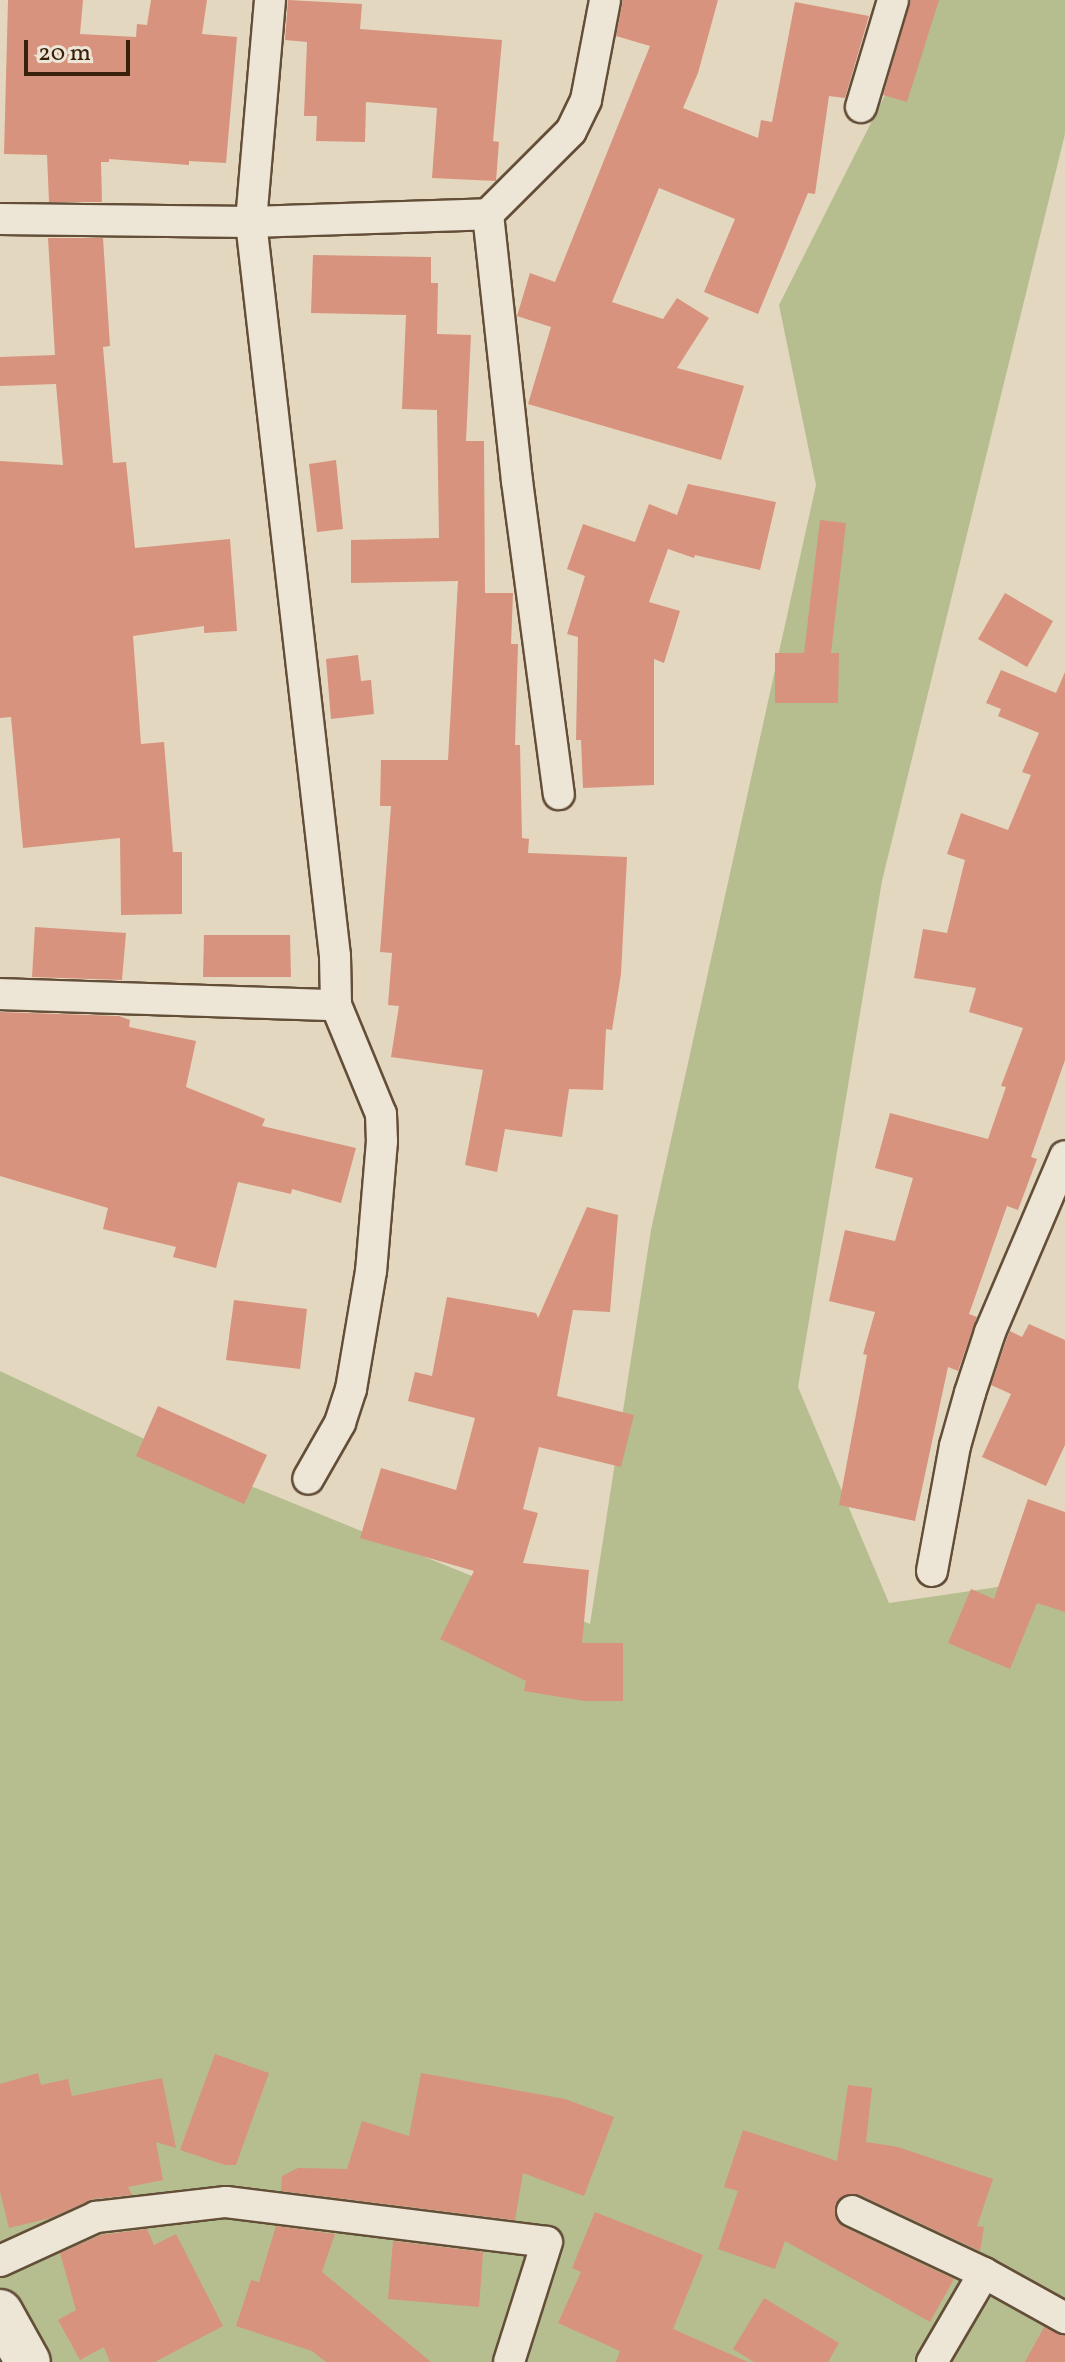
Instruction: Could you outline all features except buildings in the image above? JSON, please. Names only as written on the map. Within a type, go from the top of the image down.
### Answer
[{"type":"main road","points":[[0,2312],[28,2362]]},
{"type":"street","points":[[270,0],[251,222],[335,956],[336,1005],[381,1114],[382,1141],[371,1271],[351,1389],[340,1423],[308,1479]]},
{"type":"street","points":[[0,219],[251,222],[488,214],[571,131],[586,100],[605,0]]},
{"type":"street","points":[[861,107],[893,0]]},
{"type":"street","points":[[488,214],[517,481],[559,794]]},
{"type":"street","points":[[0,994],[336,1005]]},
{"type":"street","points":[[932,1571],[955,1446],[970,1393],[990,1332],[1057,1188],[1065,1156]]},
{"type":"street","points":[[0,2261],[96,2217],[226,2202],[547,2242],[509,2362]]},
{"type":"street","points":[[852,2211],[984,2273],[1065,2318]]},
{"type":"street","points":[[932,2362],[984,2273]]},
{"type":"green space","points":[[933,0],[1065,0],[1065,134],[882,881],[798,1387],[889,1603],[1065,1577],[1065,2362],[0,2362],[0,1371],[204,1467],[590,1624],[651,1230],[816,485],[779,305]]}]
